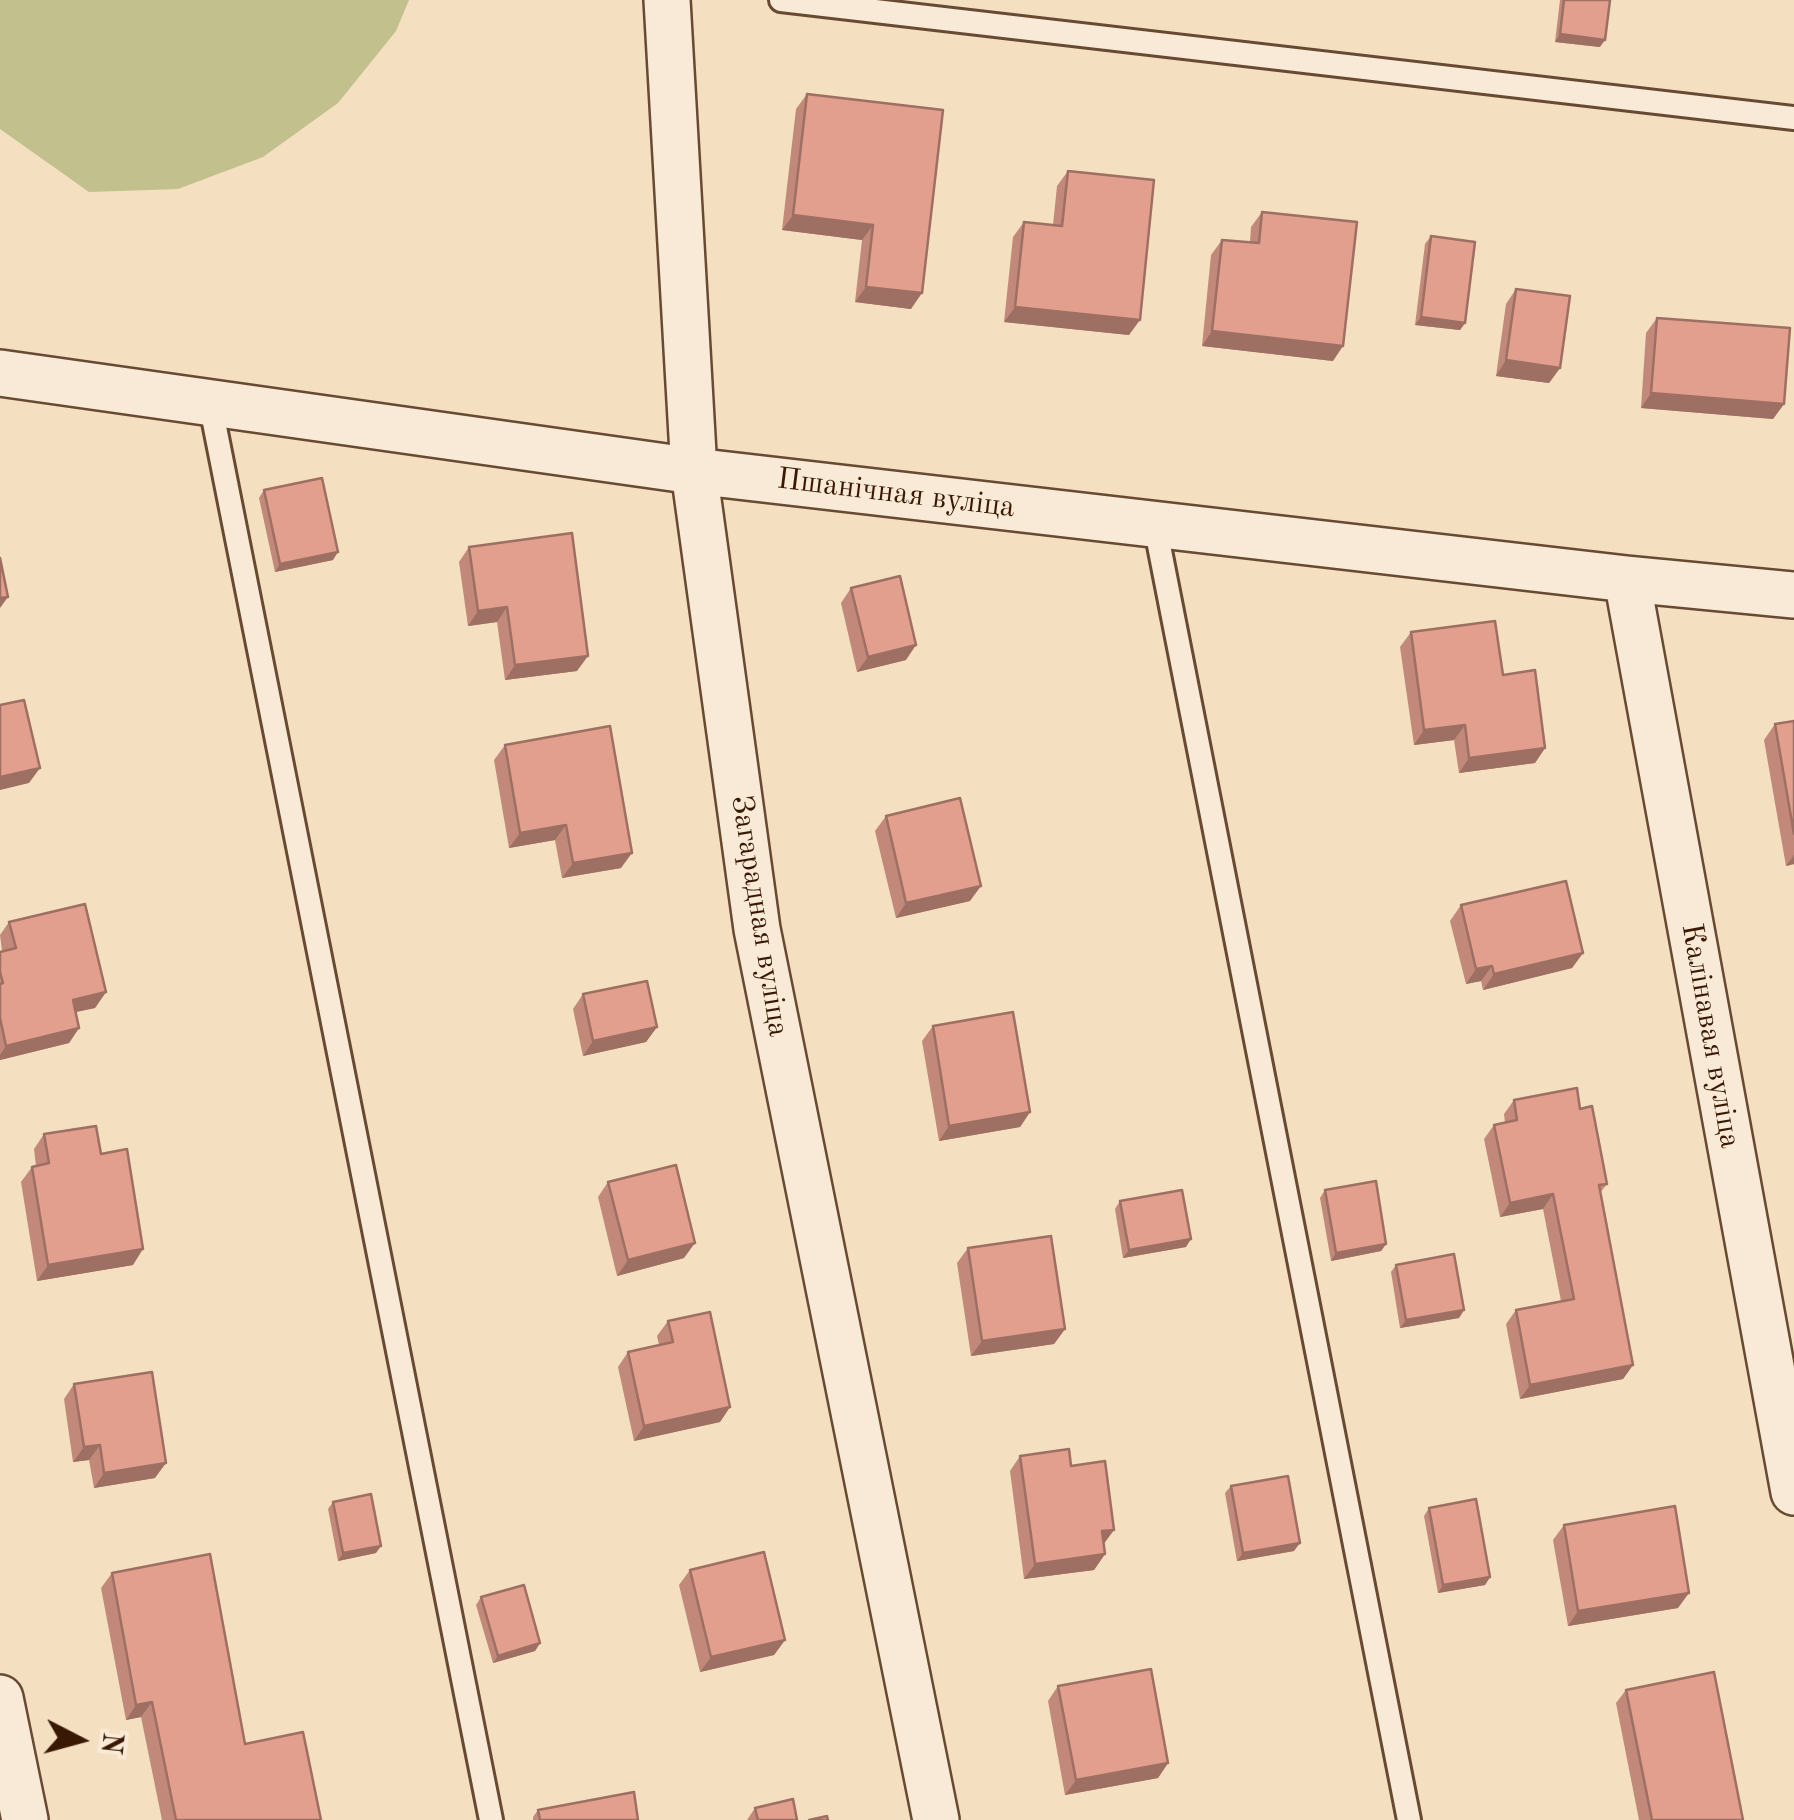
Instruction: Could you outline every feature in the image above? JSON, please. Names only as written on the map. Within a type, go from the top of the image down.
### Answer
[{"type":"street","name":"Загарадная вуліца","points":[[667,0],[694,471],[757,930],[936,1820]]},
{"type":"street","name":"Пшанічная вуліца","points":[[0,373],[694,471],[1794,595]]},
{"type":"street","name":"Калінавая вуліца","points":[[1627,579],[1794,1492]]},
{"type":"street","points":[[0,1698],[25,1820]]},
{"type":"lane","points":[[782,0],[1794,118]]},
{"type":"lane","points":[[210,402],[491,1820]]},
{"type":"lane","points":[[1155,524],[1410,1820]]},
{"type":"shaded area","points":[[0,0],[409,0],[396,31],[338,103],[263,157],[178,189],[89,192],[0,129]]},
{"type":"building","points":[[1564,0],[1610,0],[1605,40],[1560,34]]},
{"type":"building","points":[[807,94],[943,110],[922,293],[866,287],[873,225],[793,215]]},
{"type":"building","points":[[1068,171],[1154,180],[1140,320],[1015,307],[1024,222],[1062,226]]},
{"type":"building","points":[[1262,212],[1357,222],[1343,346],[1212,331],[1222,240],[1259,243]]},
{"type":"building","points":[[1431,236],[1475,242],[1465,323],[1421,317]]},
{"type":"building","points":[[1516,289],[1570,296],[1560,368],[1506,360]]},
{"type":"building","points":[[1657,318],[1790,328],[1784,404],[1651,393]]},
{"type":"building","points":[[322,478],[338,552],[280,564],[264,490]]},
{"type":"building","points":[[572,533],[588,656],[515,665],[507,607],[478,611],[469,547]]},
{"type":"building","points":[[0,558],[8,597],[0,598]]},
{"type":"building","points":[[900,576],[916,645],[868,657],[851,588]]},
{"type":"building","points":[[1495,621],[1503,675],[1535,670],[1545,748],[1469,758],[1465,725],[1424,730],[1411,632]]},
{"type":"building","points":[[24,700],[40,768],[0,777],[0,705]]},
{"type":"building","points":[[1794,721],[1794,834],[1775,724]]},
{"type":"building","points":[[610,726],[632,853],[573,863],[566,825],[520,833],[505,745]]},
{"type":"building","points":[[960,798],[981,886],[906,903],[886,816]]},
{"type":"building","points":[[1566,881],[1583,953],[1494,974],[1492,966],[1476,969],[1461,905]]},
{"type":"building","points":[[85,904],[106,992],[73,1000],[79,1028],[6,1046],[0,1018],[0,952],[16,948],[9,922]]},
{"type":"building","points":[[647,981],[657,1027],[593,1041],[583,994]]},
{"type":"building","points":[[1013,1012],[1030,1112],[949,1126],[933,1026]]},
{"type":"building","points":[[1577,1088],[1580,1109],[1592,1106],[1607,1184],[1599,1185],[1633,1365],[1530,1385],[1516,1310],[1574,1299],[1553,1194],[1510,1203],[1494,1125],[1517,1120],[1514,1100]]},
{"type":"building","points":[[96,1126],[101,1154],[127,1149],[143,1249],[48,1265],[32,1167],[49,1163],[44,1134]]},
{"type":"building","points":[[676,1165],[695,1243],[628,1260],[608,1182]]},
{"type":"building","points":[[1376,1181],[1386,1244],[1336,1253],[1325,1190]]},
{"type":"building","points":[[1182,1190],[1191,1239],[1129,1250],[1120,1201]]},
{"type":"building","points":[[1051,1236],[1065,1329],[982,1341],[968,1248]]},
{"type":"building","points":[[1454,1254],[1464,1310],[1406,1320],[1396,1265]]},
{"type":"building","points":[[710,1312],[730,1407],[644,1426],[628,1352],[673,1342],[668,1321]]},
{"type":"building","points":[[152,1372],[166,1463],[104,1473],[100,1445],[84,1447],[74,1384]]},
{"type":"building","points":[[1069,1449],[1071,1466],[1105,1461],[1114,1530],[1102,1531],[1105,1554],[1035,1564],[1020,1456]]},
{"type":"building","points":[[1288,1476],[1300,1543],[1243,1553],[1231,1486]]},
{"type":"building","points":[[371,1494],[381,1546],[343,1553],[333,1502]]},
{"type":"building","points":[[1476,1499],[1490,1577],[1443,1585],[1429,1508]]},
{"type":"building","points":[[1675,1506],[1689,1593],[1578,1611],[1564,1525]]},
{"type":"building","points":[[764,1552],[785,1640],[711,1657],[690,1570]]},
{"type":"building","points":[[210,1554],[245,1744],[303,1732],[321,1820],[176,1820],[152,1702],[136,1705],[112,1573]]},
{"type":"building","points":[[524,1585],[540,1643],[498,1656],[481,1597]]},
{"type":"building","points":[[1151,1669],[1168,1763],[1076,1780],[1058,1686]]},
{"type":"building","points":[[1714,1672],[1743,1820],[1652,1820],[1626,1690]]},
{"type":"building","points":[[634,1792],[638,1820],[540,1820],[538,1810]]},
{"type":"building","points":[[793,1799],[797,1820],[758,1820],[755,1808]]}]
